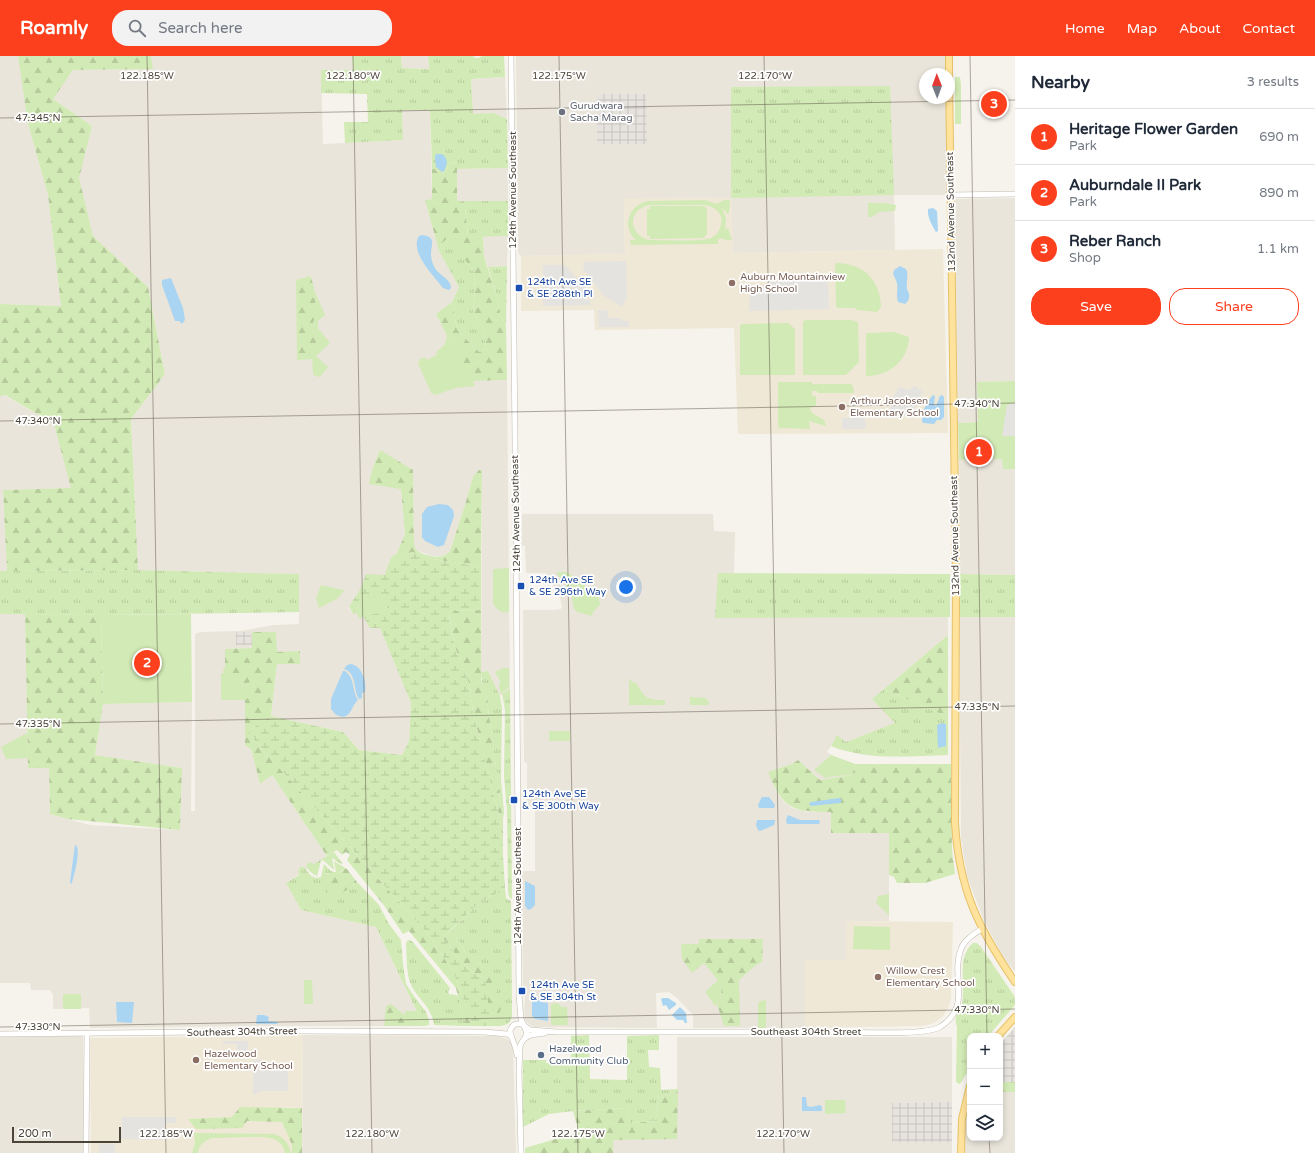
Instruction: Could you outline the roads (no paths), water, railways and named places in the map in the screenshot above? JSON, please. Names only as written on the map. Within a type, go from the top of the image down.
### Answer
[{"type":"main road","name":"132nd Avenue Southeast","points":[[949,56],[949,68]]},
{"type":"main road","name":"132nd Avenue Southeast","points":[[949,104],[956,575],[956,823],[958,852],[964,884],[972,907],[995,953],[1015,982]]},
{"type":"main road","points":[[1001,1033],[1015,1017]]},
{"type":"main road","points":[[961,1153],[962,1119],[967,1098]]},
{"type":"street","name":"124th Avenue Southeast","points":[[512,56],[518,995],[517,1018],[514,1025]]},
{"type":"street","points":[[951,195],[1015,194]]},
{"type":"street","name":"Southeast 304th Street","points":[[525,1026],[530,1030],[557,1032],[774,1033],[906,1032],[932,1030],[948,1021],[955,1011],[958,1000],[958,961],[961,949],[968,939],[982,929]]},
{"type":"street","name":"124th Avenue Southeast","points":[[518,995],[520,1015],[525,1026]]},
{"type":"street","points":[[519,1071],[517,1049],[510,1031],[514,1025],[518,1023],[525,1026],[528,1033],[520,1046],[519,1071],[521,1153]]},
{"type":"street","name":"Southeast 304th Street","points":[[484,1032],[506,1030],[514,1025]]},
{"type":"street","name":"Southeast 304th Street","points":[[0,1034],[300,1031],[484,1032],[506,1034],[512,1037]]},
{"type":"street","name":"Southeast 304th Street","points":[[524,1039],[534,1034],[557,1032]]},
{"type":"street","points":[[86,1153],[87,1034]]},
{"type":"street","points":[[512,1037],[518,1041],[524,1039]]},
{"type":"water","points":[[436,154],[442,154],[446,158],[446,167],[442,172],[436,167]]},
{"type":"water","points":[[933,208],[937,211],[938,231],[936,232],[928,215],[928,209]]},
{"type":"water","points":[[422,235],[430,237],[431,239],[431,255],[433,263],[438,272],[449,282],[451,288],[449,290],[443,288],[424,264],[420,256],[417,249],[417,242],[419,236]]},
{"type":"water","points":[[900,266],[906,269],[907,274],[907,289],[909,297],[905,304],[898,302],[897,283],[893,274],[894,270]]},
{"type":"water","points":[[171,278],[183,308],[185,320],[182,324],[179,321],[175,321],[162,285],[162,280]]},
{"type":"water","points":[[933,395],[935,396],[934,404],[936,406],[940,396],[942,395],[944,397],[944,417],[941,420],[937,420],[934,424],[924,423],[922,422],[922,418],[926,404]]},
{"type":"water","points":[[439,504],[448,505],[453,510],[454,516],[444,545],[438,547],[425,541],[422,537],[422,514],[427,507]]},
{"type":"water","points":[[347,665],[355,665],[361,671],[364,679],[365,692],[362,693],[362,698],[359,699],[351,674],[344,669]]},
{"type":"water","points":[[343,671],[345,671],[350,677],[358,700],[350,713],[344,717],[335,714],[331,709],[331,699]]},
{"type":"water","points":[[942,723],[946,724],[946,746],[938,748],[937,725]]},
{"type":"water","points":[[762,797],[769,797],[775,805],[774,808],[759,808],[758,805]]},
{"type":"water","points":[[839,798],[842,800],[840,803],[811,806],[809,804],[811,802]]},
{"type":"water","points":[[788,815],[800,820],[819,820],[820,822],[819,824],[787,824],[786,820]]},
{"type":"water","points":[[757,820],[775,821],[774,825],[760,831],[756,825]]},
{"type":"water","points":[[76,845],[78,853],[71,884],[70,882]]},
{"type":"water","points":[[525,881],[535,886],[535,905],[528,910],[525,906]]},
{"type":"water","points":[[668,998],[676,1003],[676,1005],[669,1010],[666,1005],[663,1006],[661,999]]},
{"type":"water","points":[[540,999],[541,1002],[548,1003],[548,1021],[535,1019],[532,1016],[532,1000]]},
{"type":"water","points":[[116,1002],[134,1002],[132,1023],[117,1022]]},
{"type":"water","points":[[680,1007],[686,1013],[687,1023],[683,1020],[677,1020],[672,1015]]},
{"type":"water","points":[[257,1015],[269,1017],[268,1021],[277,1022],[278,1024],[256,1024]]},
{"type":"water","points":[[802,1097],[806,1097],[807,1106],[811,1107],[820,1105],[822,1107],[822,1111],[802,1111]]},
{"type":"place","name":"Reber Ranch","points":[[994,104]]},
{"type":"place","name":"Gurudwara Sacha Marag","points":[[562,112]]},
{"type":"place","name":"Auburn Mountainview High School","points":[[732,283]]},
{"type":"place","name":"124th Ave SE & SE 288th Pl","points":[[519,288]]},
{"type":"place","name":"Arthur Jacobsen Elementary School","points":[[842,407]]},
{"type":"place","name":"Heritage Flower Garden","points":[[979,452]]},
{"type":"place","name":"124th Ave SE & SE 296th Way","points":[[521,586]]},
{"type":"place","name":"Auburndale II Park","points":[[147,663]]},
{"type":"place","name":"124th Ave SE & SE 300th Way","points":[[514,800]]},
{"type":"place","name":"Willow Crest Elementary School","points":[[878,977]]},
{"type":"place","name":"124th Ave SE & SE 304th St","points":[[522,991]]},
{"type":"place","name":"Hazelwood Community Club","points":[[541,1055]]},
{"type":"place","name":"Hazelwood Elementary School","points":[[196,1060]]}]
